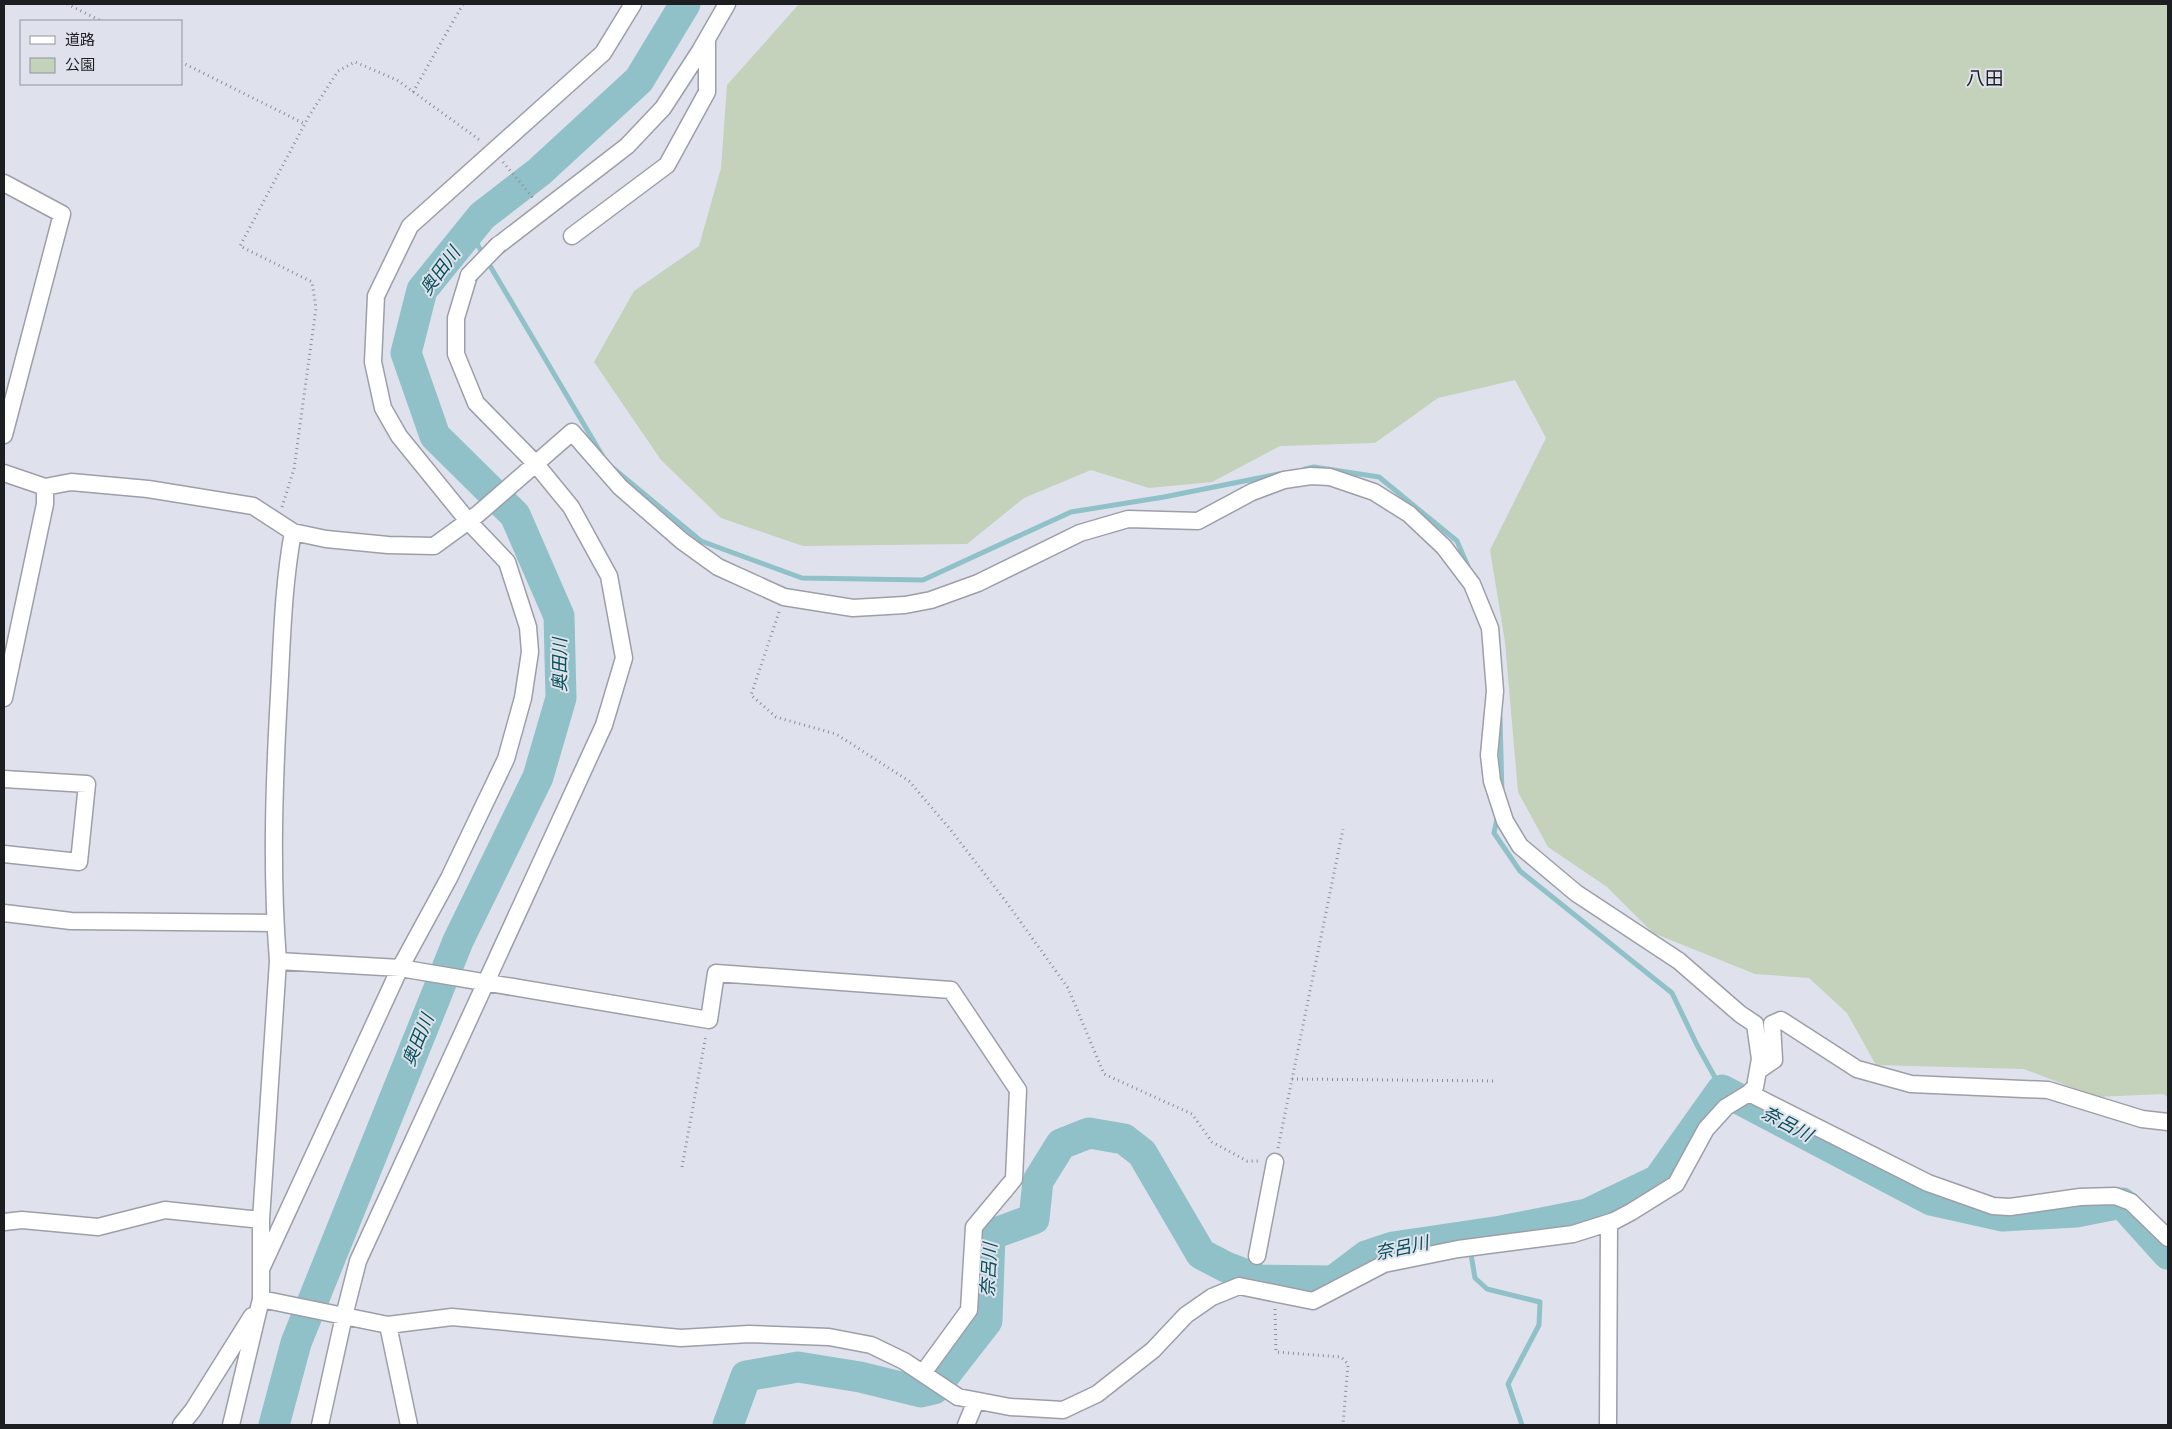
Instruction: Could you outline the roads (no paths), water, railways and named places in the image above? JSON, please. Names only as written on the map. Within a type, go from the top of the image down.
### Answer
[{"type":"street","points":[[262,1267],[400,968],[449,878],[506,759],[523,698],[530,652],[528,627],[507,562],[473,518],[398,436],[383,408],[373,362],[376,296],[410,226],[603,53],[633,4]]},
{"type":"street","points":[[320,1425],[358,1261],[480,981],[604,725],[624,658],[609,576],[571,508],[529,468],[476,403],[456,354],[456,318],[469,275],[499,244],[496,247],[543,210],[627,146],[663,108],[727,4]]},
{"type":"street","points":[[572,236],[667,165],[707,92],[707,39]]},
{"type":"street","points":[[4,183],[62,214],[4,434]]},
{"type":"street","points":[[4,473],[45,487],[71,482],[148,489],[253,506],[293,532],[326,538],[388,545],[434,546],[473,518],[572,432],[620,486],[682,541],[718,567],[784,597],[853,608],[905,606],[932,600],[978,583],[1080,533],[1128,519],[1198,521],[1252,492],[1284,480],[1311,476],[1330,477],[1374,492],[1409,514],[1444,547],[1472,584],[1490,628],[1495,691],[1489,755],[1494,788],[1505,822],[1520,846],[1576,893],[1679,961],[1740,1014],[1755,1024],[1760,1059],[1754,1087],[1749,1093],[1726,1107],[1706,1129],[1676,1184],[1631,1212],[1609,1223],[1573,1234],[1458,1249],[1384,1264],[1313,1301],[1239,1286],[1212,1297],[1186,1314],[1153,1350],[1097,1394],[1062,1417],[958,1397],[904,1361],[871,1344],[829,1336],[749,1334],[681,1338],[452,1317],[388,1325],[262,1299]]},
{"type":"street","points":[[4,698],[43,514],[45,487]]},
{"type":"street","points":[[231,1425],[262,1299],[261,1220],[278,961],[275,923],[274,781],[285,577],[293,532]]},
{"type":"street","points":[[4,779],[87,784],[79,862],[4,854]]},
{"type":"street","points":[[4,913],[71,921],[275,923]]},
{"type":"street","points":[[278,961],[400,968],[709,1020],[716,973],[951,990],[1018,1090],[1014,1179],[974,1227],[969,1310],[928,1376]]},
{"type":"street","points":[[1758,1071],[1774,1060],[1772,1024],[1781,1020],[1857,1069],[1911,1084],[2048,1090],[2142,1119],[2168,1122]]},
{"type":"street","points":[[1749,1093],[1937,1186],[1993,1206],[2010,1207],[2080,1198],[2115,1196],[2131,1202],[2168,1238]]},
{"type":"street","points":[[1257,1256],[1275,1162]]},
{"type":"street","points":[[4,1222],[22,1220],[98,1227],[165,1210],[261,1220]]},
{"type":"street","points":[[1608,1425],[1609,1223]]},
{"type":"street","points":[[181,1425],[239,1340],[262,1299]]},
{"type":"street","points":[[388,1325],[409,1425]]},
{"type":"street","points":[[966,1425],[976,1401]]},
{"type":"waterway","name":"奥田川","points":[[274,1425],[296,1343],[458,941],[538,777],[561,698],[559,616],[515,515],[435,436],[406,353],[422,290],[482,216],[539,172],[639,80],[685,4]]},
{"type":"waterway","points":[[470,232],[602,455]]},
{"type":"waterway","points":[[1305,469],[1314,467],[1379,477],[1457,541],[1469,569]]},
{"type":"waterway","points":[[614,469],[701,541],[802,578],[923,580],[1071,512],[1164,497],[1279,474]]},
{"type":"waterway","points":[[1500,717],[1502,794]]},
{"type":"waterway","points":[[1498,814],[1494,833],[1520,871],[1672,993],[1697,1045],[1722,1090]]},
{"type":"waterway","name":"奈呂川","points":[[728,1425],[746,1376],[798,1367],[860,1377],[921,1392],[934,1389],[987,1321],[990,1235],[1034,1219],[1038,1181],[1061,1144],[1089,1133],[1124,1139],[1142,1153],[1201,1254],[1226,1267],[1260,1280],[1333,1281],[1366,1256],[1393,1247],[1501,1231],[1587,1214],[1658,1180],[1722,1090],[1931,1200],[2003,1216],[2076,1212],[2122,1203],[2168,1254]]},
{"type":"waterway","points":[[1468,1236],[1475,1278],[1487,1289],[1540,1302],[1539,1325],[1508,1384],[1522,1425]]},
{"type":"district","name":"八田","points":[[1985,78]]}]
